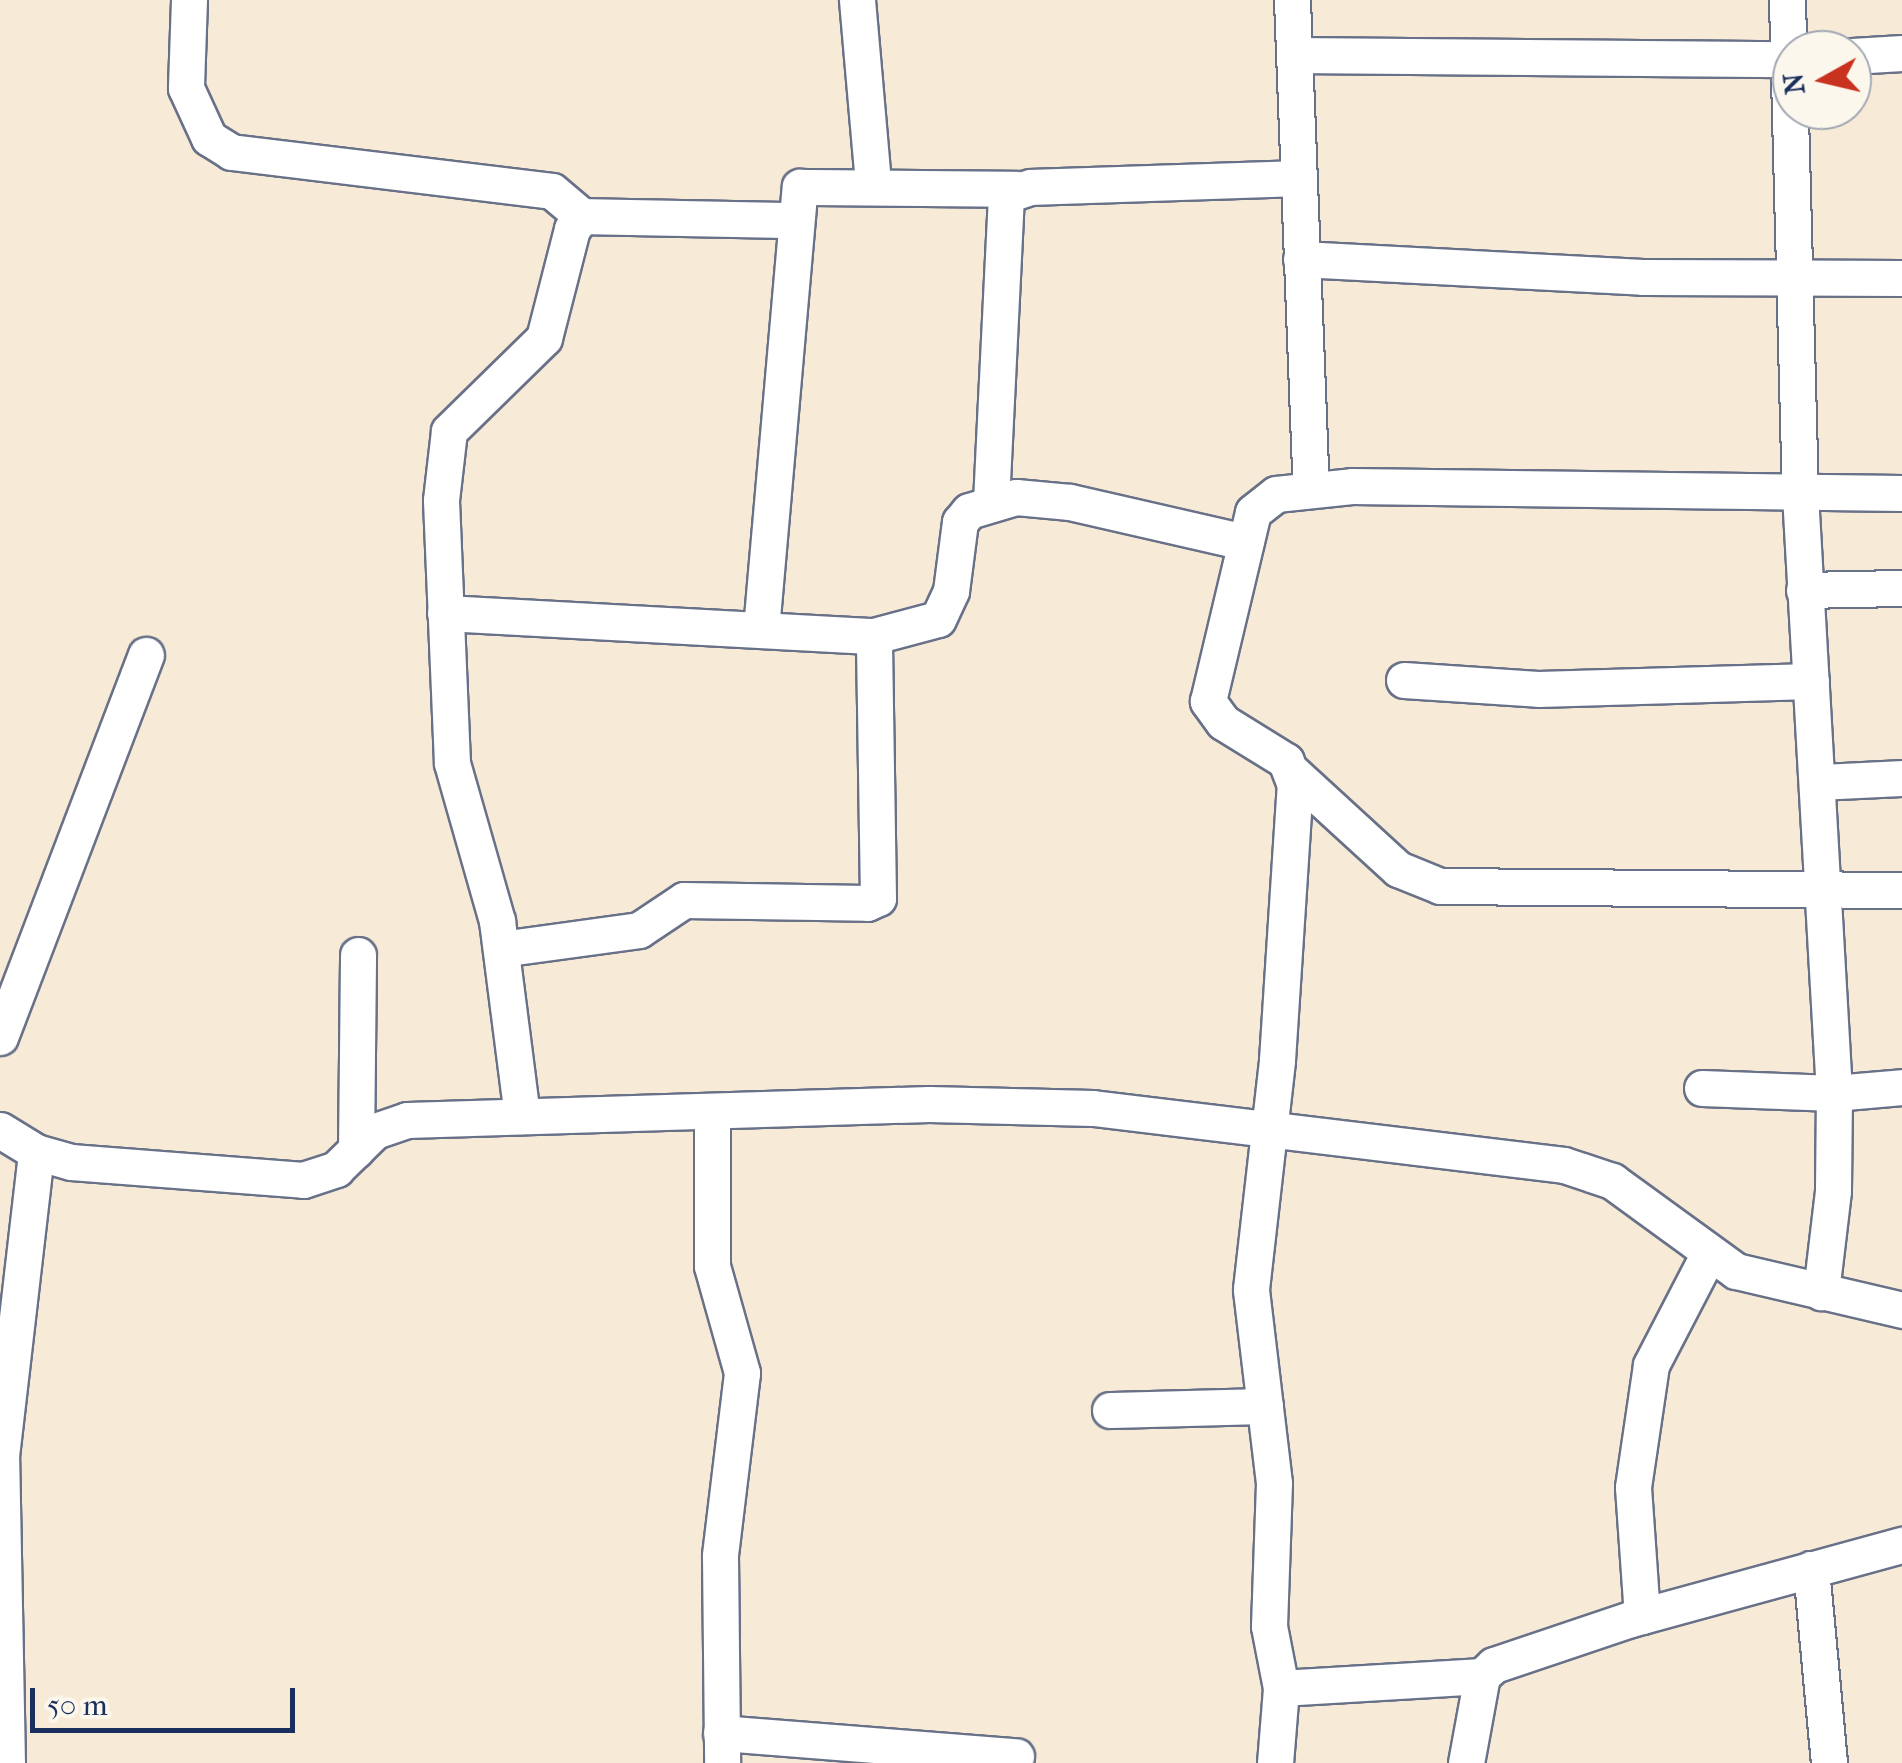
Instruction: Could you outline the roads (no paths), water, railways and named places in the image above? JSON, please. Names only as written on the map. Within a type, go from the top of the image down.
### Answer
[{"type":"street","points":[[190,0],[186,88],[209,138],[231,152],[552,191],[582,216],[794,220]]},
{"type":"street","points":[[857,0],[874,184]]},
{"type":"street","points":[[1292,0],[1310,489]]},
{"type":"street","points":[[1787,0],[1790,30]]},
{"type":"street","points":[[1872,55],[1902,53]]},
{"type":"street","points":[[1294,55],[1772,59]]},
{"type":"street","points":[[1792,130],[1793,279],[1804,590],[1826,890],[1834,1093],[1833,1191],[1821,1292]]},
{"type":"street","points":[[761,629],[794,220],[800,187],[874,184],[1016,189],[1298,178]]},
{"type":"street","points":[[991,502],[1003,212],[1016,189]]},
{"type":"street","points":[[522,1116],[491,890],[452,763],[441,500],[449,431],[544,338],[572,229],[582,216]]},
{"type":"street","points":[[1302,260],[1793,279],[1902,278]]},
{"type":"street","points":[[1902,493],[1436,485],[1310,489],[1261,500],[1245,542],[1208,701],[1213,714],[1276,752],[1291,771],[1398,870],[1440,886],[1902,890]]},
{"type":"street","points":[[445,613],[874,636],[938,619],[952,591],[960,522],[991,502],[1016,496],[1070,502],[1245,542]]},
{"type":"street","points":[[1804,590],[1902,588]]},
{"type":"street","points":[[502,949],[639,930],[684,900],[867,903],[878,898],[874,636]]},
{"type":"street","points":[[0,1036],[146,654]]},
{"type":"street","points":[[1404,680],[1538,689],[1811,680]]},
{"type":"street","points":[[1276,1763],[1281,1688],[1269,1626],[1275,1500],[1251,1289],[1291,856],[1291,771]]},
{"type":"street","points":[[1819,782],[1902,778]]},
{"type":"street","points":[[356,1150],[358,955]]},
{"type":"street","points":[[1702,1088],[1834,1093],[1902,1087]]},
{"type":"street","points":[[0,1130],[36,1152],[142,1169],[304,1180],[336,1168],[391,1123],[522,1116],[1021,1104],[1269,1126],[1590,1172],[1709,1254],[1756,1278],[1902,1310]]},
{"type":"street","points":[[712,1112],[712,1266],[742,1372],[720,1556],[721,1748],[1016,1756]]},
{"type":"street","points":[[7,1763],[2,1547],[5,1399],[36,1152]]},
{"type":"street","points":[[1642,1616],[1633,1487],[1651,1366],[1709,1254]]},
{"type":"street","points":[[1110,1410],[1265,1406]]},
{"type":"street","points":[[1281,1688],[1482,1676],[1516,1656],[1642,1616],[1902,1545]]},
{"type":"street","points":[[1810,1569],[1829,1763]]},
{"type":"street","points":[[1466,1763],[1482,1676]]}]
